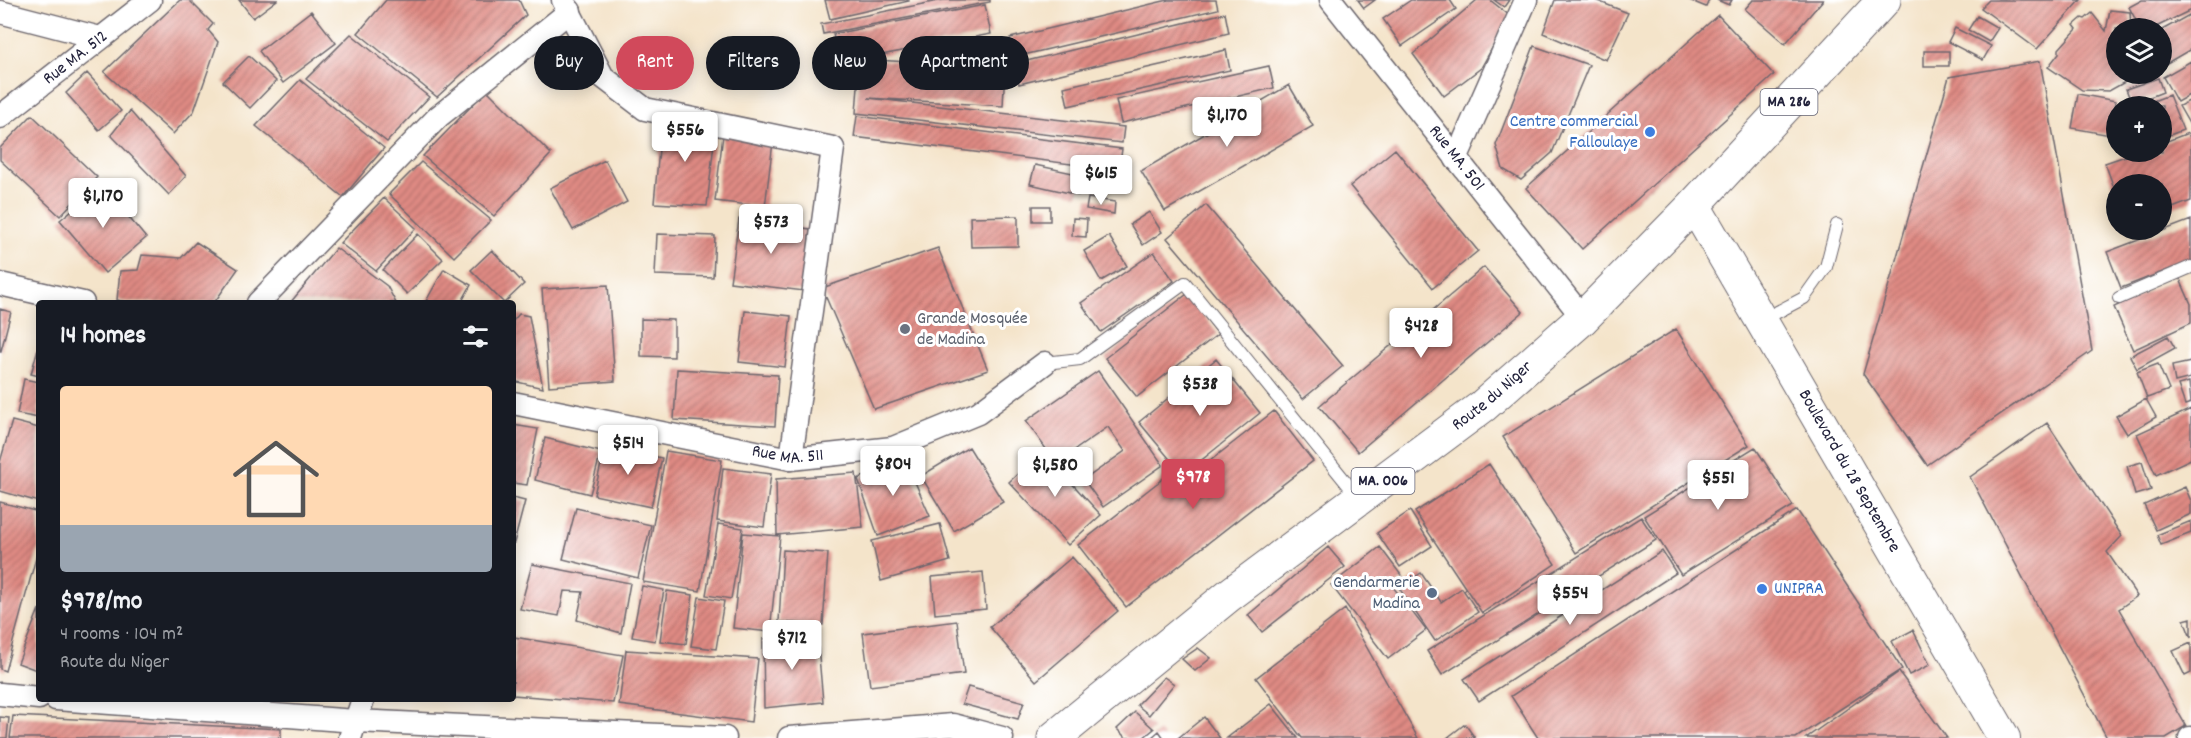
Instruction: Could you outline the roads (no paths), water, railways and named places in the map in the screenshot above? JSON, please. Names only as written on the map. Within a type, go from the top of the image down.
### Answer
[{"type":"main road","name":"Route du Niger","points":[[1054,738],[1228,596],[1483,406],[1583,318],[1694,205],[1884,0]]},
{"type":"main road","name":"Boulevard du 28 Septembre","points":[[1694,205],[2004,738]]},
{"type":"street","name":"Rue MA. 512","points":[[0,117],[150,0]]},
{"type":"street","name":"Rue MA. 501","points":[[1331,0],[1583,318]]},
{"type":"street","points":[[1456,159],[1526,0]]},
{"type":"street","points":[[261,300],[438,117],[567,6],[603,77],[645,109],[833,148],[791,459]]},
{"type":"street","points":[[0,12],[100,38]]},
{"type":"street","points":[[0,284],[70,300]]},
{"type":"street","name":"Rue MA. 511","points":[[516,404],[791,459],[893,448],[978,413],[1045,363]]},
{"type":"street","points":[[0,694],[36,698]]},
{"type":"street","points":[[100,702],[353,729],[724,738]]},
{"type":"street","points":[[353,729],[362,702]]},
{"type":"street","points":[[789,738],[953,725],[1002,738]]},
{"type":"lane","points":[[1761,321],[1804,298],[1826,267],[1837,225]]},
{"type":"lane","points":[[2119,298],[2191,267]]},
{"type":"lane","points":[[1045,363],[1080,359],[1185,283],[1359,498]]},
{"type":"place","name":"Centre commercial Falloulaye","points":[[1650,132]]},
{"type":"place","name":"Grande Mosquée de Madina","points":[[905,329]]},
{"type":"place","name":"UNIPRA","points":[[1762,589]]},
{"type":"place","name":"Gendarmerie Madina","points":[[1432,593]]}]
